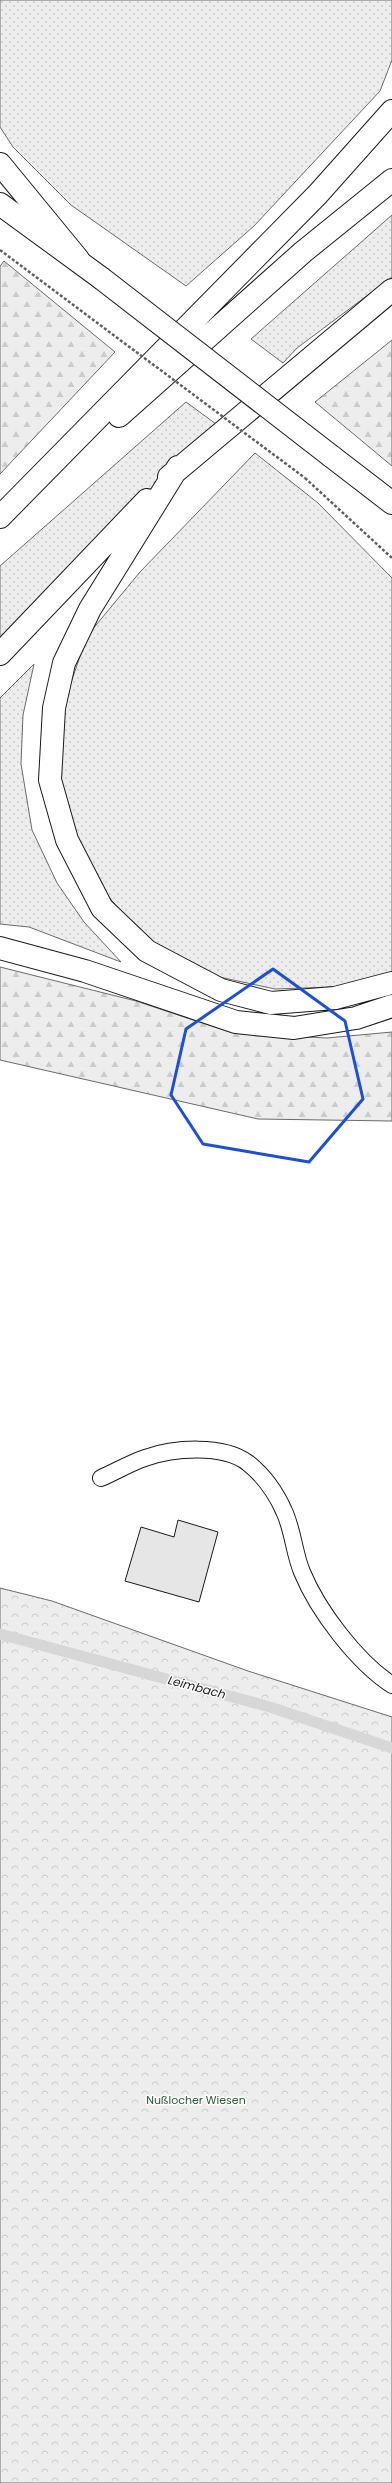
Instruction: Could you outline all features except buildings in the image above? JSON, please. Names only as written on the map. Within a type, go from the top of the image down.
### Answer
[{"type":"main road","points":[[0,517],[318,194],[392,111]]},
{"type":"main road","points":[[0,164],[78,260]]},
{"type":"main road","points":[[0,522],[303,252],[392,180]]},
{"type":"main road","points":[[0,204],[78,260],[392,503]]},
{"type":"main road","points":[[0,654],[178,467],[392,290]]},
{"type":"main road","points":[[178,467],[90,609],[64,663],[54,708],[50,780],[67,840],[102,908],[147,951],[221,990],[271,1003],[335,998],[392,984]]},
{"type":"main road","points":[[0,948],[85,971],[236,1022],[294,1028],[356,1018],[392,1006]]},
{"type":"lane","points":[[101,1478],[145,1457],[194,1448],[220,1452],[247,1462],[271,1486],[285,1512],[302,1572],[324,1613],[358,1655],[380,1678],[392,1685]]},
{"type":"path","points":[[0,250],[305,478],[392,558]]},
{"type":"highlighted area","points":[[273,969],[345,1021],[363,1099],[309,1162],[203,1144],[171,1095],[186,1029]]},
{"type":"green space","points":[[0,0],[392,0],[392,60],[380,91],[254,226],[186,286],[71,205],[13,147],[0,127]]},
{"type":"green space","points":[[392,215],[392,277],[297,348],[283,363],[251,339]]},
{"type":"green space","points":[[4,261],[115,352],[0,474],[0,266]]},
{"type":"green space","points":[[392,340],[392,466],[315,402]]},
{"type":"green space","points":[[186,402],[216,424],[0,642],[0,566]]},
{"type":"green space","points":[[255,453],[318,503],[392,578],[392,972],[334,987],[275,989],[219,977],[167,953],[125,918],[90,872],[66,813],[55,754],[64,703],[87,636],[140,572]]},
{"type":"green space","points":[[34,664],[23,715],[21,764],[32,830],[57,883],[84,922],[121,962],[29,927],[0,924],[0,698]]},
{"type":"green space","points":[[0,967],[136,1001],[232,1033],[327,1038],[392,1032],[392,1121],[258,1119],[0,1060]]},
{"type":"green space","name":"Nußlocher Wiesen","points":[[0,1588],[52,1601],[248,1671],[392,1717],[392,2483],[0,2483]]},
{"type":"waterway","name":"Leimbach","points":[[0,1634],[270,1707],[392,1748]]}]
